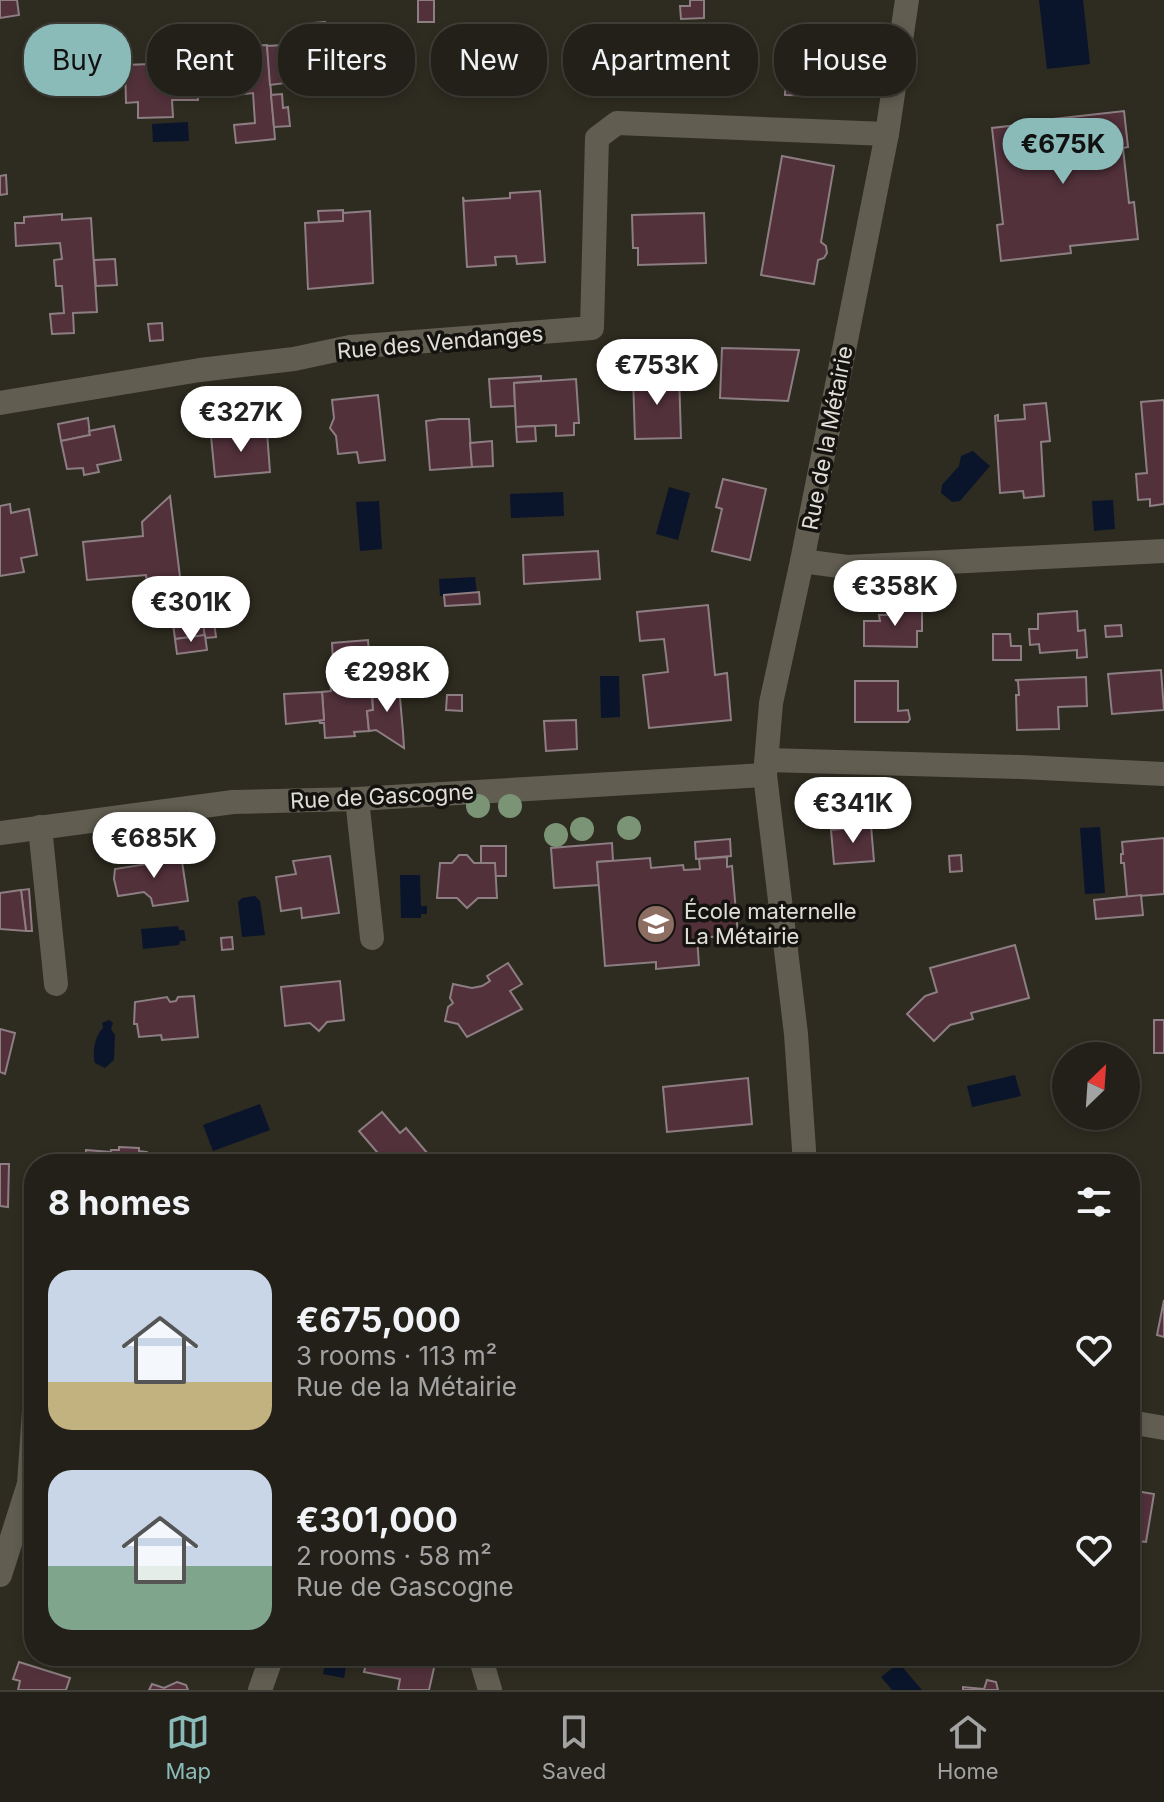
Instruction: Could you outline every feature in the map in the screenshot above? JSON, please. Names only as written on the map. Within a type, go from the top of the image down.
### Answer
[{"type":"street","name":"Rue de la Métairie","points":[[804,1154],[796,1034],[766,768],[775,679],[802,561],[887,134],[907,0]]},
{"type":"street","name":"Rue des Vendanges","points":[[0,403],[200,370],[294,359],[350,347],[592,328],[597,138],[617,123],[887,134]]},
{"type":"street","points":[[802,561],[847,567],[1164,551]]},
{"type":"street","name":"Rue de Gascogne","points":[[0,833],[233,802],[357,799],[766,768],[1021,767],[1164,774]]},
{"type":"street","points":[[357,799],[372,938]]},
{"type":"street","points":[[40,827],[56,984]]},
{"type":"street","points":[[1140,1424],[1164,1428]]},
{"type":"street","points":[[0,1575],[24,1500]]},
{"type":"street","points":[[260,1690],[268,1666]]},
{"type":"street","points":[[483,1666],[490,1690]]},
{"type":"water","points":[[1039,0],[1083,0],[1090,64],[1047,69]]},
{"type":"water","points":[[188,122],[189,141],[153,142],[152,124]]},
{"type":"water","points":[[973,451],[990,466],[960,501],[952,502],[941,493],[942,485],[959,466],[961,456]]},
{"type":"water","points":[[669,487],[690,493],[678,540],[656,534]]},
{"type":"water","points":[[563,492],[564,516],[511,518],[510,494]]},
{"type":"water","points":[[1113,500],[1115,529],[1094,531],[1092,501]]},
{"type":"water","points":[[379,501],[382,549],[360,551],[356,502]]},
{"type":"water","points":[[475,577],[477,593],[440,596],[439,579]]},
{"type":"water","points":[[600,676],[619,676],[620,717],[601,718]]},
{"type":"water","points":[[1100,827],[1105,893],[1085,894],[1080,828]]},
{"type":"water","points":[[400,875],[420,875],[421,906],[427,906],[427,914],[421,914],[421,918],[401,918]]},
{"type":"water","points":[[255,896],[260,901],[265,935],[242,937],[238,902],[242,898]]},
{"type":"water","points":[[178,926],[179,930],[184,930],[186,941],[180,941],[179,945],[143,949],[141,929]]},
{"type":"water","points":[[109,1020],[113,1023],[111,1029],[115,1035],[114,1060],[105,1068],[95,1063],[94,1049],[103,1028],[102,1023]]},
{"type":"water","points":[[1015,1075],[1021,1096],[972,1107],[967,1086]]},
{"type":"water","points":[[260,1104],[270,1130],[213,1151],[203,1125]]},
{"type":"water","points":[[325,1666],[346,1666],[344,1678],[323,1674]]},
{"type":"water","points":[[895,1666],[902,1666],[922,1690],[892,1690],[881,1677]]},
{"type":"building","points":[[0,0],[17,0],[19,15],[0,18]]},
{"type":"building","points":[[418,0],[434,0],[434,22],[418,22]]},
{"type":"building","points":[[690,0],[704,0],[704,18],[681,19],[680,6],[690,6]]},
{"type":"building","points":[[262,45],[267,45],[275,139],[236,143],[234,125],[255,123],[253,96],[262,96]]},
{"type":"building","points":[[278,45],[278,84],[270,85],[267,46]]},
{"type":"building","points":[[147,64],[147,96],[198,96],[198,100],[172,100],[173,117],[138,118],[138,102],[126,103],[126,96],[131,96],[131,65]]},
{"type":"building","points":[[271,95],[282,96],[283,108],[288,107],[290,126],[274,127]]},
{"type":"building","points":[[1124,111],[1128,147],[1123,148],[1129,203],[1134,202],[1138,239],[1070,246],[1071,253],[1001,261],[997,225],[1003,224],[992,128],[1028,124],[1028,129],[1055,126],[1054,119]]},
{"type":"building","points":[[782,156],[834,166],[821,242],[826,246],[827,253],[818,260],[814,284],[761,275]]},
{"type":"building","points":[[6,175],[7,194],[0,195],[0,176]]},
{"type":"building","points":[[540,191],[545,262],[517,264],[516,256],[495,257],[496,265],[467,267],[463,197],[464,201],[510,198],[510,193]]},
{"type":"building","points":[[343,210],[343,221],[319,222],[318,211]]},
{"type":"building","points":[[370,211],[373,283],[308,289],[305,223],[343,221],[343,213]]},
{"type":"building","points":[[704,213],[706,263],[638,265],[638,248],[633,248],[632,215]]},
{"type":"building","points":[[62,214],[62,220],[91,218],[97,312],[73,313],[74,333],[52,334],[50,314],[64,313],[62,286],[56,286],[54,260],[62,259],[60,243],[16,246],[15,223],[24,223],[24,217]]},
{"type":"building","points":[[115,259],[117,285],[96,286],[94,260]]},
{"type":"building","points":[[162,323],[163,340],[150,341],[148,324]]},
{"type":"building","points":[[722,348],[799,350],[788,401],[720,398]]},
{"type":"building","points":[[679,375],[681,438],[635,439],[633,376]]},
{"type":"building","points":[[541,376],[541,381],[514,383],[515,406],[491,407],[489,379]]},
{"type":"building","points":[[576,379],[579,423],[574,423],[574,435],[556,436],[556,425],[516,427],[514,383]]},
{"type":"building","points":[[378,395],[385,460],[359,463],[357,452],[338,454],[336,436],[330,428],[334,418],[332,400]]},
{"type":"building","points":[[1164,400],[1164,504],[1150,506],[1150,499],[1138,500],[1136,474],[1147,473],[1141,402]]},
{"type":"building","points":[[1046,403],[1050,441],[1041,442],[1044,496],[1024,498],[1023,491],[1000,493],[995,416],[998,415],[998,421],[1025,419],[1024,405]]},
{"type":"building","points":[[88,418],[90,435],[61,441],[58,424]]},
{"type":"building","points":[[469,419],[472,467],[430,470],[426,421]]},
{"type":"building","points":[[114,426],[121,460],[97,465],[99,472],[84,475],[83,468],[67,469],[61,441]]},
{"type":"building","points":[[535,426],[536,441],[517,442],[516,427]]},
{"type":"building","points":[[267,432],[270,472],[215,477],[211,436]]},
{"type":"building","points":[[492,441],[493,466],[472,467],[470,443]]},
{"type":"building","points":[[723,479],[766,489],[750,560],[712,551],[722,509],[716,507]]},
{"type":"building","points":[[170,496],[181,585],[148,589],[146,575],[87,580],[83,542],[143,536],[142,522]]},
{"type":"building","points":[[10,504],[11,513],[29,509],[37,555],[21,558],[24,572],[0,576],[0,506]]},
{"type":"building","points":[[598,551],[600,579],[524,584],[523,555]]},
{"type":"building","points":[[479,592],[480,604],[445,606],[444,595]]},
{"type":"building","points":[[922,604],[922,631],[917,631],[917,647],[864,646],[864,621],[880,621],[879,615],[892,615],[891,605]]},
{"type":"building","points":[[708,605],[715,675],[727,673],[731,720],[649,728],[643,675],[668,672],[664,639],[640,641],[637,612]]},
{"type":"building","points":[[1077,611],[1078,631],[1085,630],[1087,657],[1077,658],[1077,650],[1040,653],[1039,644],[1030,645],[1029,629],[1038,629],[1038,614]]},
{"type":"building","points":[[203,620],[205,635],[175,639],[173,624]]},
{"type":"building","points":[[214,621],[216,637],[205,638],[203,623]]},
{"type":"building","points":[[1121,625],[1122,636],[1106,637],[1105,626]]},
{"type":"building","points":[[993,634],[1010,634],[1011,646],[1021,646],[1021,660],[993,660]]},
{"type":"building","points":[[205,635],[207,650],[177,654],[175,639]]},
{"type":"building","points":[[368,640],[373,710],[367,711],[369,731],[354,732],[355,736],[325,738],[324,723],[319,720],[324,720],[322,692],[331,691],[329,661],[333,661],[332,643]]},
{"type":"building","points":[[1161,670],[1164,710],[1112,714],[1108,674]]},
{"type":"building","points":[[1086,677],[1087,706],[1058,707],[1059,729],[1017,730],[1016,695],[1019,695],[1018,681],[1015,680]]},
{"type":"building","points":[[855,681],[898,681],[898,711],[908,710],[908,722],[855,722]]},
{"type":"building","points":[[399,687],[404,748],[376,730],[369,731],[367,711],[373,710],[372,689]]},
{"type":"building","points":[[322,692],[324,720],[286,724],[284,694]]},
{"type":"building","points":[[447,695],[462,695],[462,711],[446,710]]},
{"type":"building","points":[[576,720],[577,749],[546,751],[544,721]]},
{"type":"building","points":[[871,826],[874,861],[834,864],[831,830]]},
{"type":"building","points":[[1164,838],[1164,894],[1127,897],[1124,863],[1121,863],[1122,842]]},
{"type":"building","points":[[730,839],[731,856],[696,859],[695,842]]},
{"type":"building","points":[[612,843],[613,861],[597,862],[599,885],[554,888],[551,848]]},
{"type":"building","points":[[481,846],[506,846],[506,876],[495,876],[495,863],[481,863]]},
{"type":"building","points":[[181,855],[188,901],[153,906],[151,898],[144,892],[118,896],[115,869],[147,864],[146,859]]},
{"type":"building","points":[[459,855],[467,855],[474,863],[495,863],[497,898],[478,898],[467,908],[457,898],[437,898],[440,863],[452,863]]},
{"type":"building","points":[[961,855],[962,871],[950,872],[949,856]]},
{"type":"building","points":[[330,856],[339,913],[302,918],[301,908],[281,911],[276,877],[296,874],[293,861]]},
{"type":"building","points":[[727,857],[727,867],[732,866],[738,935],[697,938],[699,965],[656,969],[656,962],[605,966],[597,862],[650,858],[651,868],[683,865],[684,870],[700,869],[699,859]]},
{"type":"building","points":[[29,889],[32,931],[26,931],[21,890]]},
{"type":"building","points":[[21,890],[26,931],[0,929],[0,893]]},
{"type":"building","points":[[1141,895],[1143,915],[1096,919],[1094,900]]},
{"type":"building","points":[[232,937],[233,949],[222,950],[221,938]]},
{"type":"building","points":[[1015,945],[1029,998],[971,1013],[973,1019],[950,1025],[934,1041],[907,1014],[925,996],[937,992],[930,968]]},
{"type":"building","points":[[508,963],[522,984],[510,991],[522,1009],[467,1037],[458,1024],[445,1021],[448,1007],[453,1003],[450,998],[453,984],[472,988],[482,986],[490,981],[487,976]]},
{"type":"building","points":[[340,981],[344,1020],[327,1022],[319,1031],[310,1023],[285,1026],[281,987]]},
{"type":"building","points":[[194,996],[198,1037],[162,1040],[161,1035],[139,1037],[137,1024],[134,1024],[135,1002],[167,997],[170,1002],[178,997]]},
{"type":"building","points":[[1154,1020],[1164,1020],[1164,1053],[1154,1053]]},
{"type":"building","points":[[0,1029],[15,1033],[5,1074],[0,1072]]},
{"type":"building","points":[[748,1078],[752,1124],[667,1132],[663,1087]]},
{"type":"building","points":[[382,1112],[400,1133],[406,1128],[428,1154],[375,1154],[377,1152],[359,1131]]},
{"type":"building","points":[[119,1147],[139,1148],[147,1154],[111,1154],[111,1150],[119,1150]]},
{"type":"building","points":[[86,1150],[110,1152],[110,1154],[86,1154]]},
{"type":"building","points":[[0,1164],[9,1164],[8,1207],[0,1206]]},
{"type":"building","points":[[1164,1300],[1164,1337],[1157,1335]]},
{"type":"building","points":[[1140,1492],[1154,1494],[1146,1542],[1140,1541]]},
{"type":"building","points":[[19,1662],[70,1678],[66,1690],[18,1690],[20,1681],[13,1679]]},
{"type":"building","points":[[366,1666],[434,1666],[429,1690],[398,1690],[400,1679],[364,1672]]},
{"type":"building","points":[[987,1680],[996,1682],[998,1690],[963,1690],[963,1687],[984,1689]]},
{"type":"building","points":[[177,1682],[186,1685],[188,1690],[149,1690],[152,1684],[164,1688]]},
{"type":"place","name":"École maternelle La Métairie","points":[[656,924]]}]
